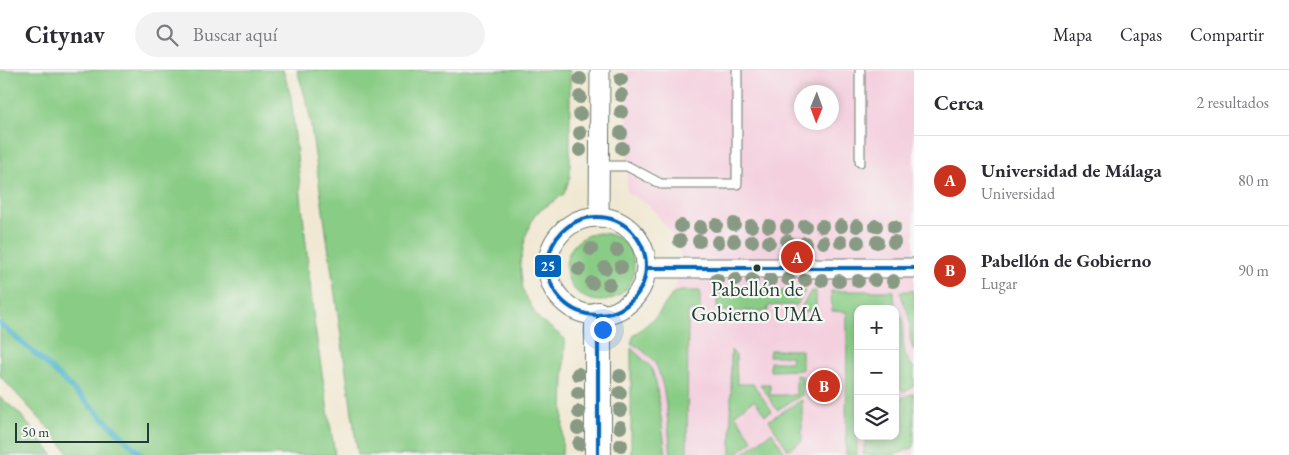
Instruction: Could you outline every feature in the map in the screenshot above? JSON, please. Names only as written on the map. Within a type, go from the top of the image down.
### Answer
[{"type":"main road","points":[[598,315],[598,455]]},
{"type":"street","points":[[599,216],[600,70]]},
{"type":"street","points":[[599,216],[613,219],[638,238],[645,252],[646,268],[642,286],[632,301],[616,311],[598,315],[583,313],[568,306],[557,295],[550,281],[547,266],[553,243],[568,225],[582,218],[599,216]]},
{"type":"street","points":[[646,268],[914,268]]},
{"type":"lane","points":[[600,166],[627,166],[661,184],[737,184],[737,70]]},
{"type":"lane","points":[[860,70],[860,162]]},
{"type":"shaded area","points":[[627,70],[914,70],[914,455],[631,455],[631,343],[634,335],[658,316],[673,293],[681,271],[679,243],[646,203],[627,193]]},
{"type":"green space","points":[[0,70],[283,70],[291,97],[314,322],[335,455],[70,455],[53,433],[0,376]]},
{"type":"green space","points":[[297,70],[570,70],[570,177],[564,194],[535,214],[526,235],[520,263],[523,291],[537,317],[565,339],[562,455],[358,455],[308,106]]},
{"type":"green space","points":[[600,233],[613,236],[624,243],[631,254],[634,267],[631,280],[624,291],[613,298],[600,301],[587,298],[576,291],[569,280],[566,267],[569,254],[576,243],[587,236]]},
{"type":"green space","points":[[700,291],[700,311],[688,311],[687,455],[671,455],[665,399],[657,367],[649,356],[631,343],[634,335],[657,316],[673,293]]},
{"type":"green space","points":[[717,291],[805,291],[797,305],[768,306],[768,311],[717,311]]},
{"type":"green space","points":[[811,291],[816,291],[816,311],[799,311]]},
{"type":"green space","points":[[831,291],[894,291],[895,305],[854,305],[854,440],[857,440],[857,455],[846,455],[847,312],[832,311]]},
{"type":"green space","points":[[901,291],[914,291],[914,351],[911,342],[909,319]]},
{"type":"green space","points":[[899,314],[903,318],[904,351],[914,368],[914,386],[905,392],[899,387]]},
{"type":"green space","points":[[631,348],[651,367],[656,382],[666,455],[631,455]]},
{"type":"green space","points":[[731,350],[736,356],[737,384],[753,384],[772,411],[765,415],[754,400],[735,414],[753,441],[734,455],[731,455]]},
{"type":"green space","points":[[770,350],[802,350],[802,370],[770,371],[770,362],[791,362],[792,356],[769,356]]},
{"type":"green space","points":[[796,375],[802,376],[802,395],[777,410],[760,384],[770,384],[770,395],[796,395]]},
{"type":"green space","points":[[914,393],[914,447],[894,455],[863,455],[867,440],[899,440],[899,398]]},
{"type":"green space","points":[[0,397],[19,413],[53,455],[0,455]]},
{"type":"green space","points":[[802,400],[802,441],[788,450],[769,420]]},
{"type":"green space","points":[[772,432],[786,455],[741,455]]},
{"type":"waterway","points":[[0,324],[38,356],[142,455]]},
{"type":"transit line","name":"25","points":[[597,217],[616,221],[632,231],[642,247],[646,266],[642,285],[632,301],[616,311],[597,315],[578,311],[562,301],[552,285],[548,266],[552,247],[562,231],[578,221],[597,217]]},
{"type":"transit line","name":"25","points":[[646,268],[914,268]]},
{"type":"transit line","name":"25","points":[[598,315],[598,455]]},
{"type":"place","name":"Universidad de Málaga","points":[[797,257]]},
{"type":"place","name":"Pabellón de Gobierno UMA","points":[[757,268]]},
{"type":"place","name":"Pabellón de Gobierno","points":[[824,386]]}]
